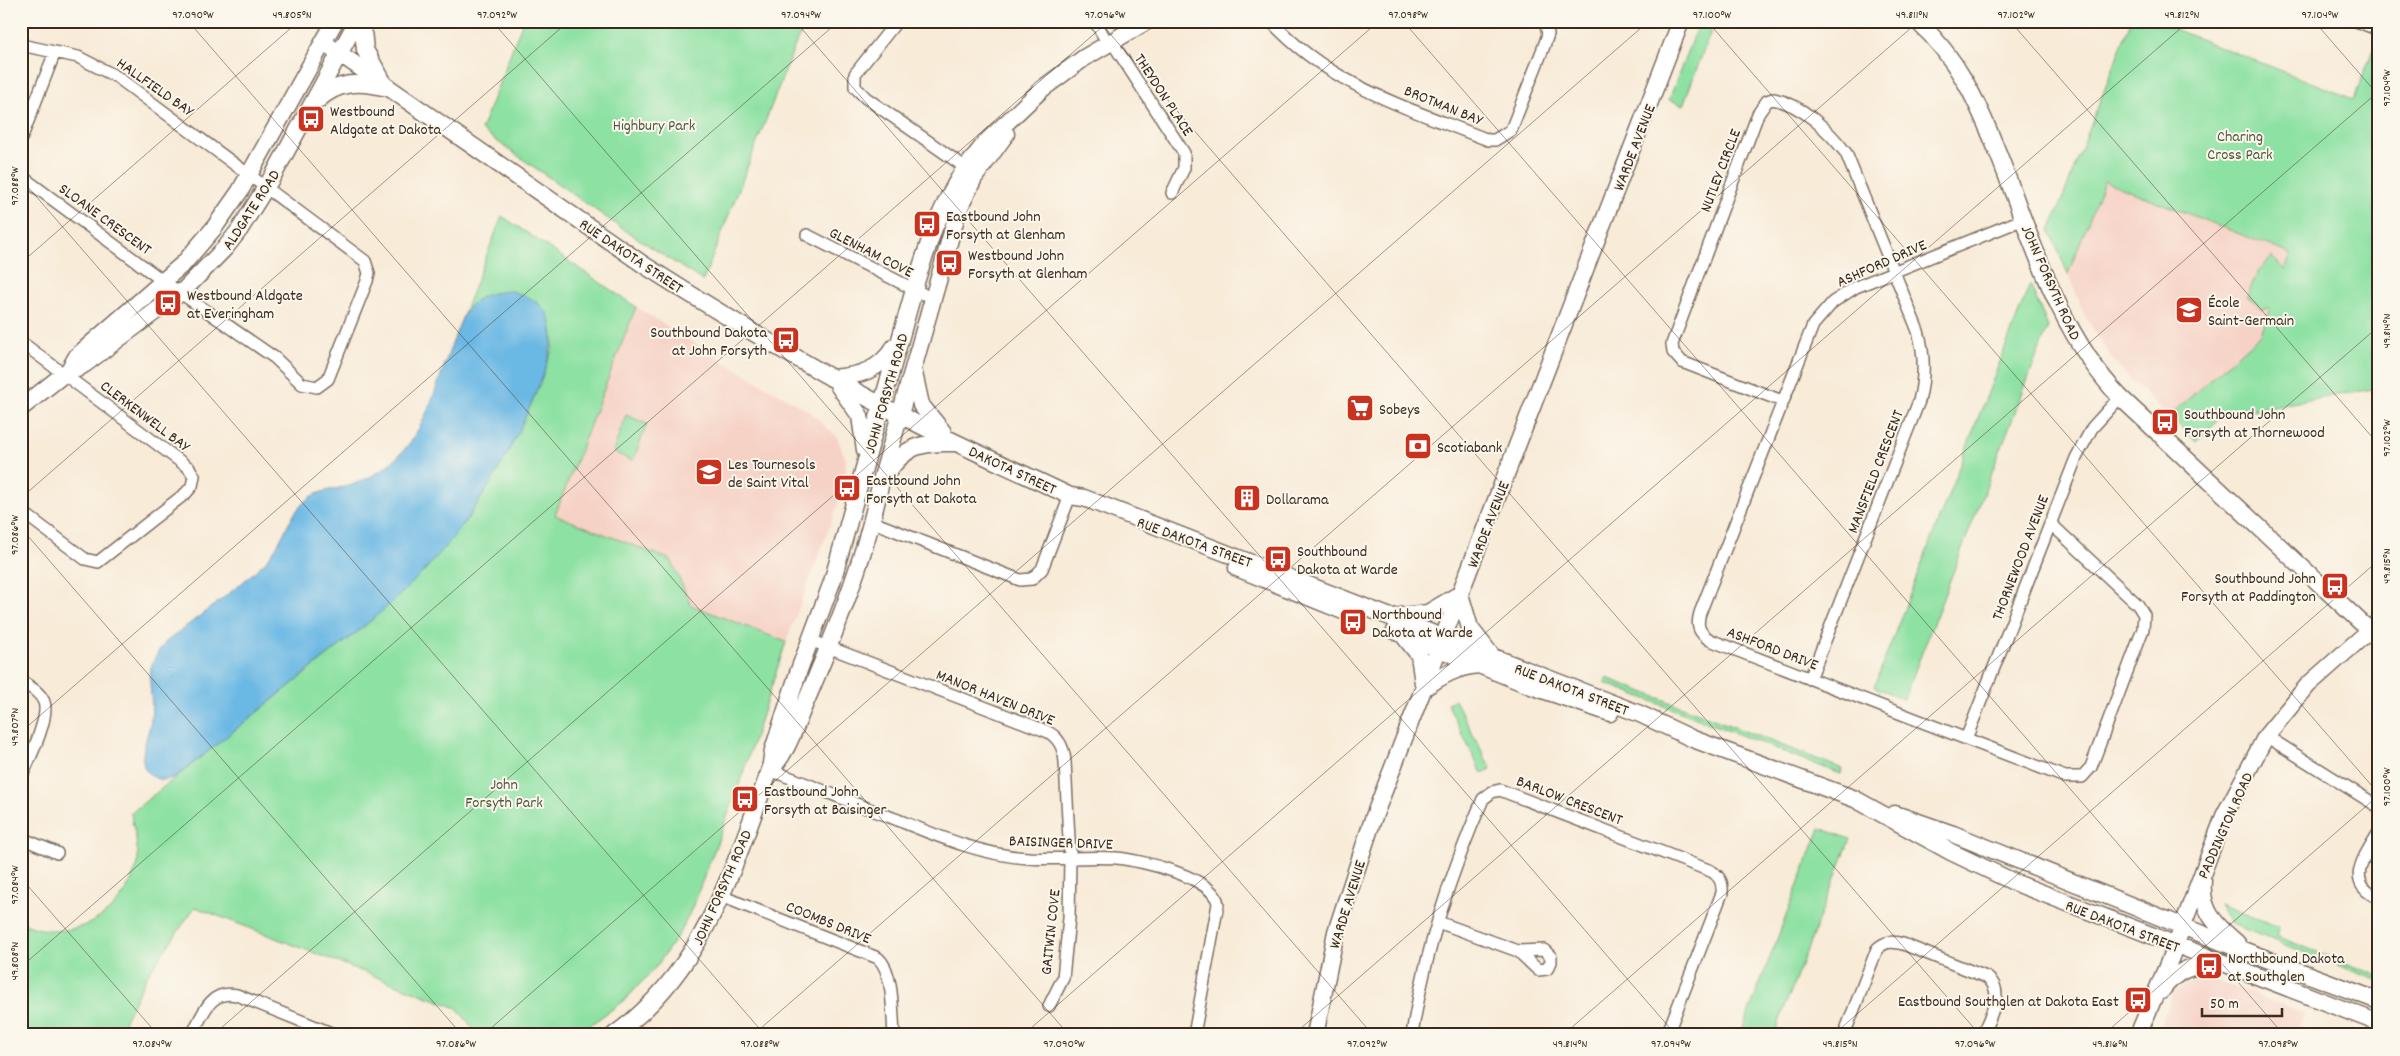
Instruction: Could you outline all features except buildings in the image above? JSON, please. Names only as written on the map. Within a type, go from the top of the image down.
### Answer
[{"type":"street","name":"ALDGATE ROAD","points":[[258,181],[323,42],[335,21]]},
{"type":"street","name":"ALDGATE ROAD","points":[[21,408],[67,372],[77,356],[172,287],[184,263],[228,211],[258,181],[312,105],[357,21]]},
{"type":"street","points":[[362,21],[365,50],[371,64],[390,89]]},
{"type":"street","points":[[897,21],[855,74],[855,87],[866,98],[971,172]]},
{"type":"street","name":"THEYDON PLACE","points":[[1095,21],[1184,153],[1184,168],[1172,193]]},
{"type":"street","name":"JOHN FORSYTH ROAD","points":[[614,1035],[642,1014],[676,977],[698,943],[721,896],[770,770],[773,750],[810,640],[832,582],[900,337],[918,292],[934,228],[950,194],[1006,134],[1010,121],[1042,89],[1110,43],[1147,21]]},
{"type":"street","name":"BROTMAN BAY","points":[[1271,21],[1298,48],[1339,77],[1374,94],[1488,140],[1495,140],[1511,130],[1548,34],[1545,21]]},
{"type":"street","name":"WARDE AVENUE","points":[[1315,1035],[1336,932],[1373,820],[1681,21]]},
{"type":"street","name":"JOHN FORSYTH ROAD","points":[[1917,21],[1948,53],[1970,88],[2069,326],[2090,363],[2120,397],[2374,626]]},
{"type":"street","points":[[2363,22],[2379,30]]},
{"type":"street","name":"RUE DAKOTA STREET","points":[[323,42],[644,265],[832,378],[956,443]]},
{"type":"street","name":"HALLFIELD BAY","points":[[21,45],[78,57],[117,77],[361,257],[368,267],[367,280],[328,379],[317,387],[302,384],[275,358],[172,287]]},
{"type":"street","points":[[21,139],[55,52]]},
{"type":"street","points":[[312,105],[330,90],[346,84],[369,84],[390,89]]},
{"type":"street","name":"NUTLEY CIRCLE","points":[[1782,401],[1682,362],[1673,352],[1672,344],[1758,114],[1767,101],[1779,100],[1799,111],[1830,133],[1846,153],[1895,271]]},
{"type":"street","name":"JOHN FORSYTH ROAD","points":[[770,770],[783,754],[828,647],[873,522],[881,481],[913,366],[971,172]]},
{"type":"street","name":"SLOANE CRESCENT","points":[[21,176],[172,287]]},
{"type":"street","name":"ASHFORD DRIVE","points":[[2024,219],[1856,287],[1826,310],[1813,325],[1700,614],[1698,628],[1700,633],[1710,640],[1810,679],[2065,777],[2082,776],[2091,767],[2142,629],[2144,615],[2138,605],[2050,523]]},
{"type":"street","name":"GLENHAM COVE","points":[[807,235],[918,292]]},
{"type":"street","name":"MANSFIELD CRESCENT","points":[[1810,679],[1921,392],[1924,366],[1921,341],[1895,271]]},
{"type":"street","points":[[832,378],[859,375],[872,370],[881,363],[900,337]]},
{"type":"street","points":[[21,342],[67,372]]},
{"type":"street","points":[[913,366],[921,405],[932,422],[956,443]]},
{"type":"street","name":"CLERKENWELL BAY","points":[[21,511],[85,559],[98,562],[186,493],[194,481],[194,476],[189,468],[67,372]]},
{"type":"street","points":[[832,378],[851,401],[860,416],[864,430],[866,460]]},
{"type":"street","name":"THORNEWOOD AVENUE","points":[[1966,739],[2083,442],[2105,412],[2120,397]]},
{"type":"street","points":[[881,481],[897,459],[907,450],[931,443],[956,443]]},
{"type":"street","name":"DAKOTA STREET","points":[[956,443],[1070,496]]},
{"type":"street","name":"RUE DAKOTA STREET","points":[[1070,496],[1084,498],[1389,617],[1478,664],[1576,702],[1679,732]]},
{"type":"street","name":"RUE DAKOTA STREET","points":[[1070,496],[1082,507],[1114,522],[1400,633]]},
{"type":"street","points":[[873,522],[1020,580],[1032,579],[1042,569],[1070,496]]},
{"type":"street","points":[[1389,617],[1428,613],[1460,594],[1470,628],[1494,658]]},
{"type":"street","name":"PADDINGTON ROAD","points":[[2146,1016],[2228,808],[2266,736],[2308,685],[2374,626]]},
{"type":"street","points":[[1400,633],[1441,643]]},
{"type":"street","points":[[1400,633],[1419,654],[1424,688],[1447,672],[1464,666],[1478,664]]},
{"type":"street","name":"MANOR HAVEN DRIVE","points":[[810,640],[1054,736],[1061,744],[1064,756],[1070,858]]},
{"type":"street","name":"RUE DAKOTA STREET","points":[[1441,643],[1494,658],[1640,714],[1679,732],[1876,809],[1951,852],[2016,883],[2379,1023]]},
{"type":"street","points":[[21,681],[37,692],[44,702],[46,709],[42,726],[21,778]]},
{"type":"street","points":[[2266,736],[2379,807]]},
{"type":"street","name":"BAISINGER DRIVE","points":[[770,770],[960,844],[1012,857],[1117,858],[1147,864],[1194,880],[1216,895],[1217,911],[1206,957],[1194,1035]]},
{"type":"street","name":"BARLOW CRESCENT","points":[[1412,1035],[1425,968],[1438,922],[1483,799],[1489,793],[1497,790],[1506,791],[1711,870],[1720,879],[1722,893],[1667,1035]]},
{"type":"street","name":"RUE DAKOTA STREET","points":[[1876,809],[1908,816],[2247,952],[2379,1001]]},
{"type":"street","points":[[2379,832],[2360,865],[2358,878],[2369,894],[2379,898]]},
{"type":"street","points":[[21,838],[57,853]]},
{"type":"street","name":"GAITWIN COVE","points":[[1049,1006],[1063,978],[1064,971],[1069,918],[1070,858]]},
{"type":"street","points":[[2205,866],[2202,896],[2208,914],[2217,925],[2247,952]]},
{"type":"street","name":"COOMBS DRIVE","points":[[721,896],[878,958],[883,962],[888,977],[894,1035]]},
{"type":"street","points":[[1438,922],[1518,951]]},
{"type":"street","points":[[1844,1035],[1874,954],[1884,943],[1892,942],[1903,944],[1986,977],[1994,983],[1996,999],[1982,1035]]},
{"type":"street","points":[[2138,1035],[2146,1016],[2167,982],[2180,971],[2196,965],[2231,966]]},
{"type":"street","points":[[192,1035],[205,1010],[214,998],[221,994],[237,995],[336,1035]]},
{"type":"shaded area","points":[[2104,181],[2292,254],[2261,334],[2169,416],[2127,376],[2106,350],[2085,316],[2068,274]]},
{"type":"shaded area","name":"Les Tournesols de Saint Vital","points":[[636,307],[724,362],[809,411],[837,437],[846,460],[846,483],[786,642],[691,605],[671,560],[555,515]]},
{"type":"shaded area","points":[[2205,976],[2304,1014],[2296,1035],[2157,1035],[2174,990]]},
{"type":"green space","name":"Highbury Park","points":[[523,21],[809,21],[797,40],[703,281],[617,225],[481,130]]},
{"type":"green space","points":[[1699,21],[1715,21],[1683,105],[1669,100]]},
{"type":"green space","name":"Charing Cross Park","points":[[2131,21],[2165,21],[2164,25],[2354,99],[2375,44],[2379,46],[2379,388],[2222,415],[2197,442],[2169,416],[2261,334],[2270,308],[2262,309],[2247,296],[2258,271],[2272,257],[2285,270],[2291,254],[2104,181],[2068,274],[2050,231]]},
{"type":"green space","name":"John Forsyth Park","points":[[502,216],[636,307],[555,515],[671,560],[691,605],[786,642],[737,791],[692,908],[682,929],[656,967],[624,1001],[572,1035],[478,1035],[457,1008],[195,907],[146,977],[118,1035],[21,1035],[21,922],[38,928],[71,929],[101,917],[114,906],[124,893],[138,863],[137,845],[131,813],[366,625],[421,574],[469,517],[489,486],[552,351],[553,344],[549,320],[538,303],[469,307],[461,321]]},
{"type":"green space","points":[[2030,284],[2048,327],[1904,699],[1874,687]]},
{"type":"green space","points":[[626,415],[647,424],[633,461],[613,452]]},
{"type":"green space","points":[[1607,678],[1843,769],[1841,774],[1605,683]]},
{"type":"green space","points":[[1455,700],[1491,769],[1482,773],[1447,703]]},
{"type":"green space","points":[[1820,828],[1850,839],[1774,1035],[1740,1035]]},
{"type":"green space","points":[[2219,904],[2279,927],[2276,936],[2379,976],[2379,981],[2231,924]]},
{"type":"water","points":[[511,291],[528,297],[540,305],[548,314],[552,325],[550,350],[530,407],[505,459],[475,508],[458,531],[420,575],[382,611],[178,775],[162,780],[149,774],[144,768],[143,752],[151,719],[150,671],[153,662],[166,642],[230,593],[266,561],[277,546],[295,512],[308,499],[322,492],[366,479],[384,468],[400,454],[413,438],[425,416],[458,327],[467,310],[475,301],[483,296]]},
{"type":"place","name":"Westbound Aldgate at Dakota","points":[[311,119]]},
{"type":"place","name":"Eastbound John Forsyth at Glenham","points":[[927,224]]},
{"type":"place","name":"Westbound John Forsyth at Glenham","points":[[949,263]]},
{"type":"place","name":"Westbound Aldgate at Everingham","points":[[168,303]]},
{"type":"place","name":"École Saint-Germain","points":[[2189,310]]},
{"type":"place","name":"Southbound Dakota at John Forsyth","points":[[786,340]]},
{"type":"place","name":"Sobeys","points":[[1360,408]]},
{"type":"place","name":"Southbound John Forsyth at Thornewood","points":[[2165,422]]},
{"type":"place","name":"Scotiabank","points":[[1418,446]]},
{"type":"place","name":"Les Tournesols de Saint Vital","points":[[709,472]]},
{"type":"place","name":"Eastbound John Forsyth at Dakota","points":[[847,488]]},
{"type":"place","name":"Dollarama","points":[[1247,498]]},
{"type":"place","name":"Southbound Dakota at Warde","points":[[1278,559]]},
{"type":"place","name":"Southbound John Forsyth at Paddington","points":[[2335,586]]},
{"type":"place","name":"Northbound Dakota at Warde","points":[[1353,622]]},
{"type":"place","name":"Eastbound John Forsyth at Baisinger","points":[[745,799]]},
{"type":"place","name":"Northbound Dakota at Southglen","points":[[2209,966]]},
{"type":"place","name":"Eastbound Southglen at Dakota East","points":[[2138,1000]]}]
